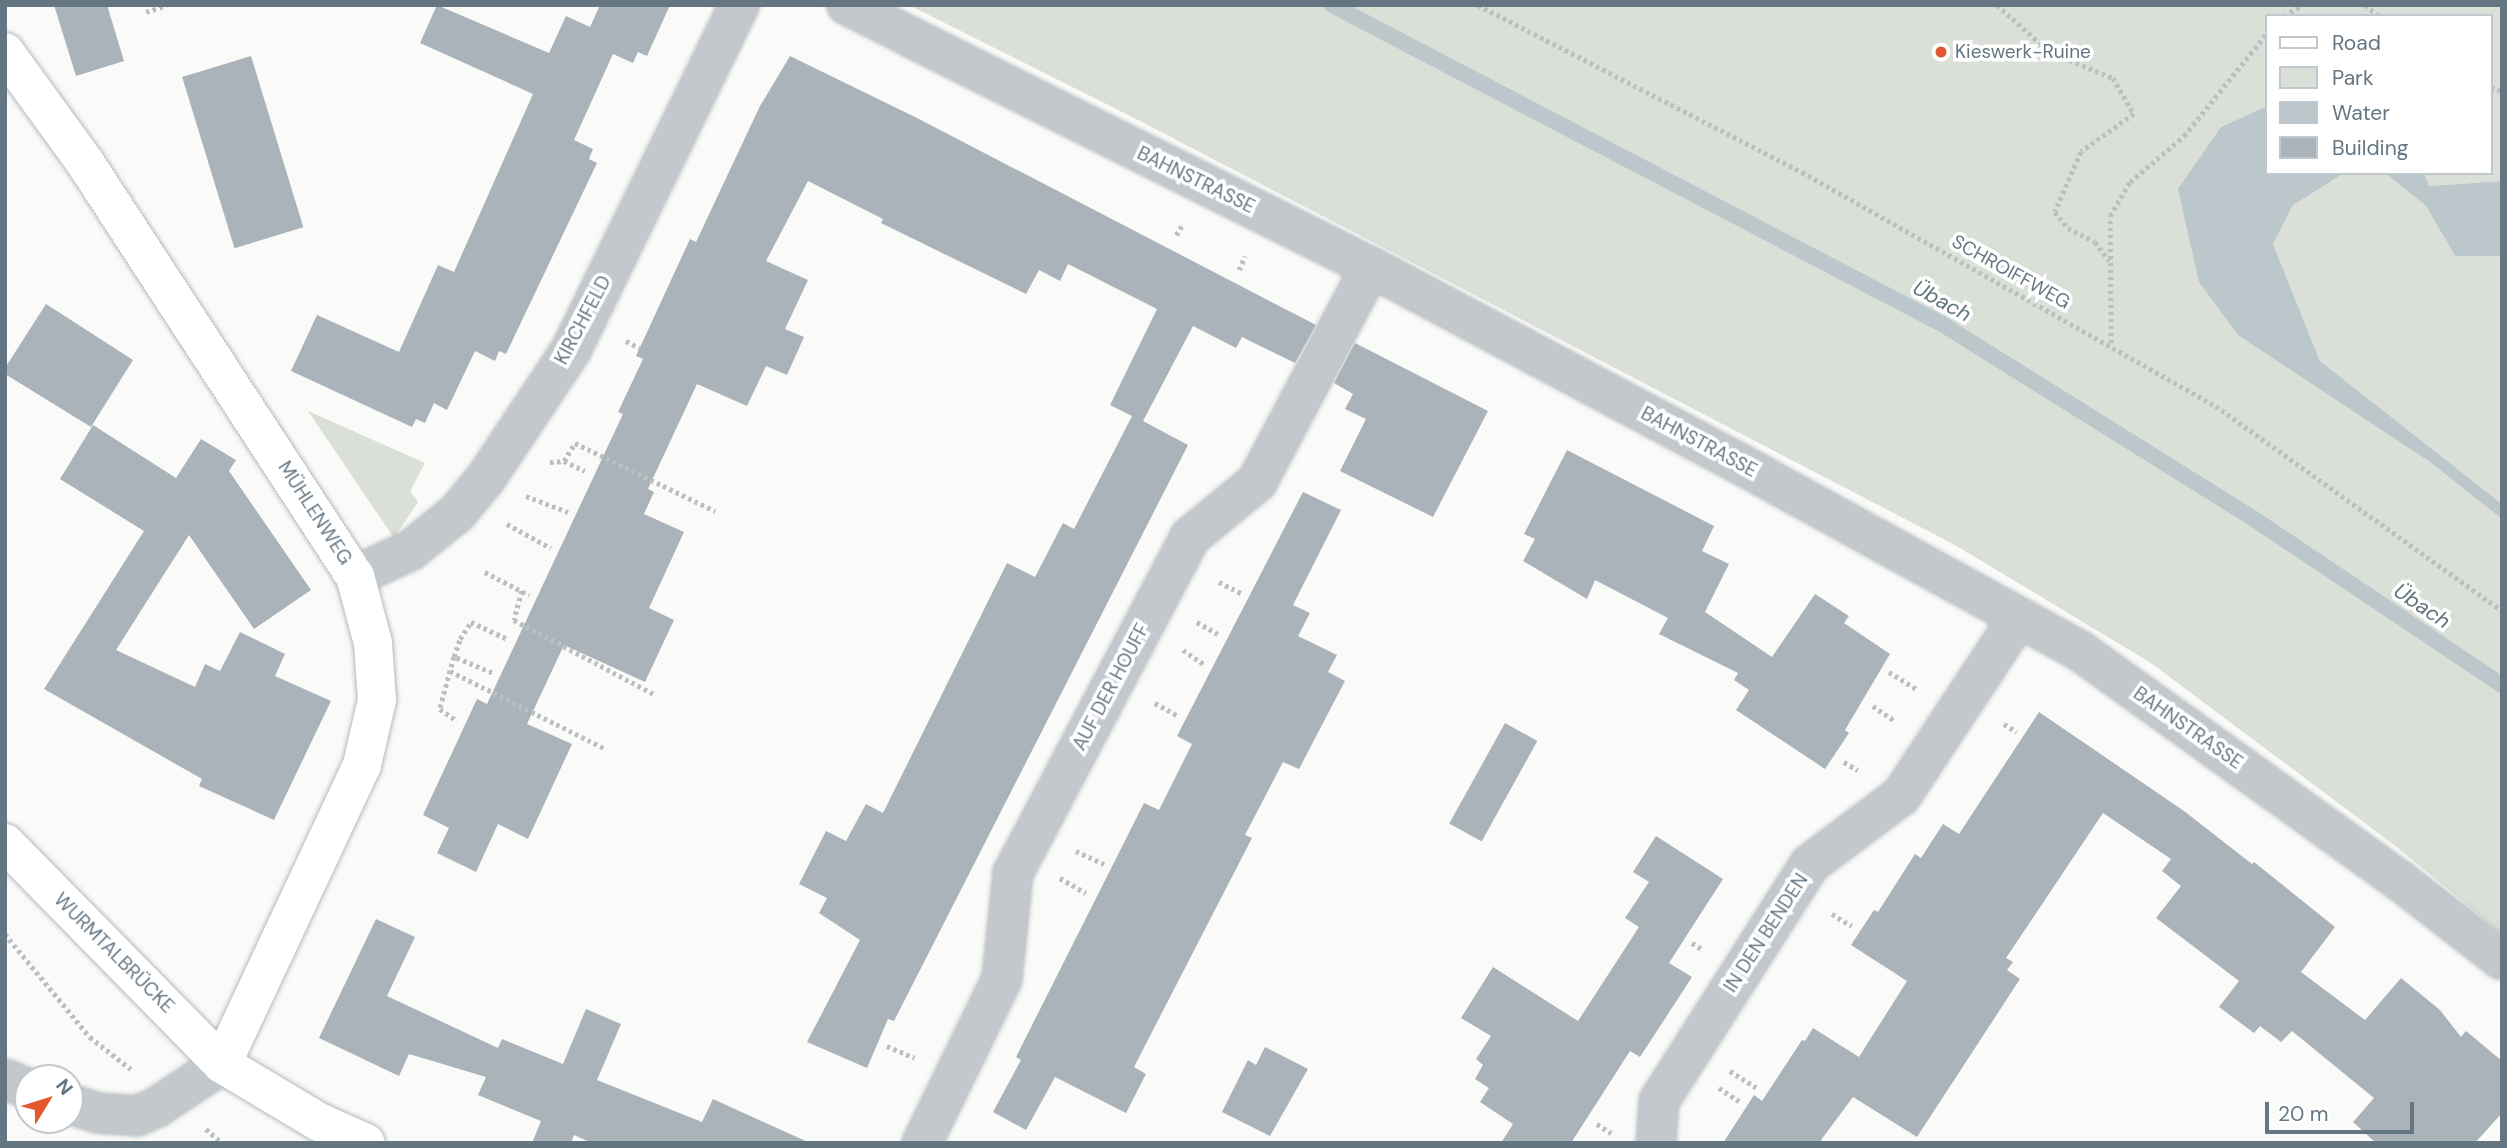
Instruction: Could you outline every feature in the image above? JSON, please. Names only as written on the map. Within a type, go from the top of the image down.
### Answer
[{"type":"main road","name":"MÜHLENWEG","points":[[5,52],[92,172],[355,576],[373,643],[377,700],[362,765],[222,1064]]},
{"type":"main road","name":"WURMTALBRÜCKE","points":[[5,843],[222,1064],[319,1122],[366,1143]]},
{"type":"street","name":"KIRCHFELD","points":[[355,576],[411,550],[457,513],[486,478],[570,350],[739,5]]},
{"type":"street","name":"BAHNSTRASSE","points":[[847,5],[1371,267],[2019,617],[2090,659],[2388,873],[2502,960]]},
{"type":"street","name":"AUF DER HOUFF","points":[[922,1143],[1002,979],[1013,873],[1190,537],[1257,482],[1371,267]]},
{"type":"street","name":"IN DEN BENDEN","points":[[1656,1143],[1659,1101],[1810,864],[1901,796],[2019,617]]},
{"type":"street","points":[[84,1108],[98,1113],[153,1119],[222,1064]]},
{"type":"path","points":[[146,12],[167,5]]},
{"type":"path","name":"SCHROIFFWEG","points":[[1478,5],[1802,172],[2111,344],[2216,406],[2502,611]]},
{"type":"path","points":[[1997,5],[2050,52],[2113,78],[2134,114],[2081,152],[2055,212],[2068,228],[2095,242],[2110,261]]},
{"type":"path","points":[[2111,344],[2110,216],[2130,182],[2184,135],[2266,34]]},
{"type":"path","points":[[564,461],[575,443],[715,511]]},
{"type":"path","points":[[544,462],[564,461],[585,471]]},
{"type":"path","points":[[519,494],[568,512]]},
{"type":"path","points":[[507,524],[551,548]]},
{"type":"path","points":[[485,572],[529,595]]},
{"type":"path","points":[[522,591],[514,620],[654,694]]},
{"type":"path","points":[[457,721],[440,709],[460,639],[471,622],[508,639]]},
{"type":"path","points":[[454,657],[492,673]]},
{"type":"path","points":[[450,671],[606,749]]},
{"type":"path","points":[[5,934],[153,1119],[222,1143]]},
{"type":"green space","points":[[909,5],[2502,5],[2502,181],[2429,186],[2425,175],[2493,175],[2493,14],[2266,14],[2266,106],[2221,127],[2199,282],[2502,519],[2502,934],[2398,848],[2151,663],[1955,545],[1140,121]]},
{"type":"green space","points":[[2338,175],[2387,175],[2426,206],[2455,256],[2502,256],[2502,504],[2320,361],[2273,244],[2293,205]]},
{"type":"green space","points":[[308,411],[425,463],[410,491],[418,502],[394,538]]},
{"type":"water","points":[[2266,106],[2266,175],[2341,175],[2293,205],[2273,244],[2320,361],[2502,504],[2502,519],[2427,460],[2238,335],[2199,282],[2178,189],[2221,127]]},
{"type":"water","points":[[2387,175],[2425,175],[2429,186],[2502,181],[2502,256],[2455,256],[2426,206]]},
{"type":"building","points":[[54,5],[107,5],[124,61],[76,76]]},
{"type":"building","points":[[437,5],[549,53],[566,16],[590,27],[600,5],[670,5],[647,56],[638,52],[633,63],[613,54],[574,140],[593,149],[589,159],[597,163],[506,354],[499,351],[495,361],[475,351],[447,410],[434,403],[425,423],[416,419],[412,427],[291,371],[317,315],[399,352],[438,265],[454,272],[533,94],[420,43]]},
{"type":"building","points":[[251,56],[303,227],[234,248],[182,77]]},
{"type":"building","points":[[790,56],[917,118],[1316,325],[1295,363],[1242,337],[1236,348],[1193,326],[1143,421],[1188,445],[894,1021],[888,1019],[867,1068],[807,1042],[860,940],[819,913],[827,898],[799,884],[826,831],[846,841],[866,804],[883,813],[1007,563],[1035,577],[1063,523],[1074,529],[1132,416],[1110,405],[1157,309],[1068,264],[1060,281],[1039,270],[1026,294],[881,223],[883,219],[808,181],[766,261],[808,280],[785,329],[804,337],[787,375],[766,366],[747,406],[697,384],[648,489],[654,492],[644,514],[684,532],[649,608],[674,620],[645,682],[564,645],[527,724],[572,744],[528,839],[498,824],[476,872],[437,853],[449,828],[423,815],[477,699],[487,704],[623,414],[618,412],[643,359],[636,356],[690,239],[696,242],[760,106]]},
{"type":"building","points":[[46,304],[133,360],[91,427],[5,374],[5,368]]},
{"type":"building","points":[[1355,343],[1488,411],[1433,517],[1340,471],[1366,419],[1345,409],[1353,394],[1334,383]]},
{"type":"building","points":[[93,425],[176,478],[201,439],[236,460],[229,471],[311,590],[254,629],[189,535],[116,650],[195,687],[205,664],[220,671],[240,632],[285,654],[275,676],[331,701],[274,820],[199,786],[202,779],[44,689],[144,531],[60,479]]},
{"type":"building","points":[[1567,450],[1714,526],[1702,551],[1729,564],[1705,612],[1772,657],[1815,594],[1849,616],[1844,623],[1890,654],[1845,730],[1849,733],[1825,769],[1736,710],[1749,690],[1734,680],[1738,673],[1659,634],[1668,618],[1595,580],[1587,599],[1523,561],[1535,539],[1524,534]]},
{"type":"building","points":[[1303,492],[1341,510],[1293,605],[1310,613],[1298,636],[1337,655],[1328,672],[1345,681],[1299,769],[1283,762],[1245,835],[1252,838],[1134,1067],[1146,1074],[1126,1113],[1055,1077],[1026,1130],[993,1112],[1021,1060],[1016,1057],[1144,803],[1159,810],[1192,744],[1177,736]]},
{"type":"building","points":[[2039,712],[2184,811],[2252,864],[2254,862],[2335,927],[2301,972],[2365,1020],[2401,978],[2440,1010],[2461,1037],[2466,1031],[2502,1061],[2502,1113],[2475,1143],[2376,1143],[2353,1122],[2374,1098],[2292,1031],[2281,1042],[2260,1026],[2254,1033],[2219,1007],[2239,981],[2156,918],[2181,886],[2162,871],[2171,859],[2103,813],[2006,958],[2013,962],[2007,970],[2020,979],[1917,1137],[1853,1097],[1821,1140],[1825,1143],[1723,1143],[1754,1095],[1762,1101],[1802,1040],[1805,1041],[1813,1028],[1859,1057],[1907,981],[1851,945],[1874,910],[1878,912],[1915,854],[1921,858],[1943,824],[1959,834]]},
{"type":"building","points":[[1505,723],[1537,741],[1482,842],[1449,824]]},
{"type":"building","points":[[1656,836],[1723,879],[1669,963],[1692,977],[1640,1057],[1630,1051],[1571,1143],[1501,1143],[1513,1124],[1480,1102],[1489,1088],[1475,1079],[1483,1065],[1476,1059],[1491,1036],[1461,1018],[1493,967],[1578,1021],[1639,927],[1625,918],[1649,882],[1633,872]]},
{"type":"building","points":[[376,919],[415,937],[387,996],[498,1048],[502,1039],[563,1064],[586,1009],[621,1024],[597,1080],[702,1122],[713,1099],[810,1143],[592,1143],[574,1135],[571,1143],[532,1143],[541,1121],[478,1095],[486,1077],[409,1054],[399,1076],[319,1038]]},
{"type":"building","points":[[1265,1047],[1308,1069],[1270,1136],[1222,1112],[1248,1060],[1256,1065]]},
{"type":"waterway","name":"Übach","points":[[1332,5],[1942,324],[2254,519],[2502,685]]},
{"type":"place","name":"Kieswerk-Ruine","points":[[1941,52]]}]
